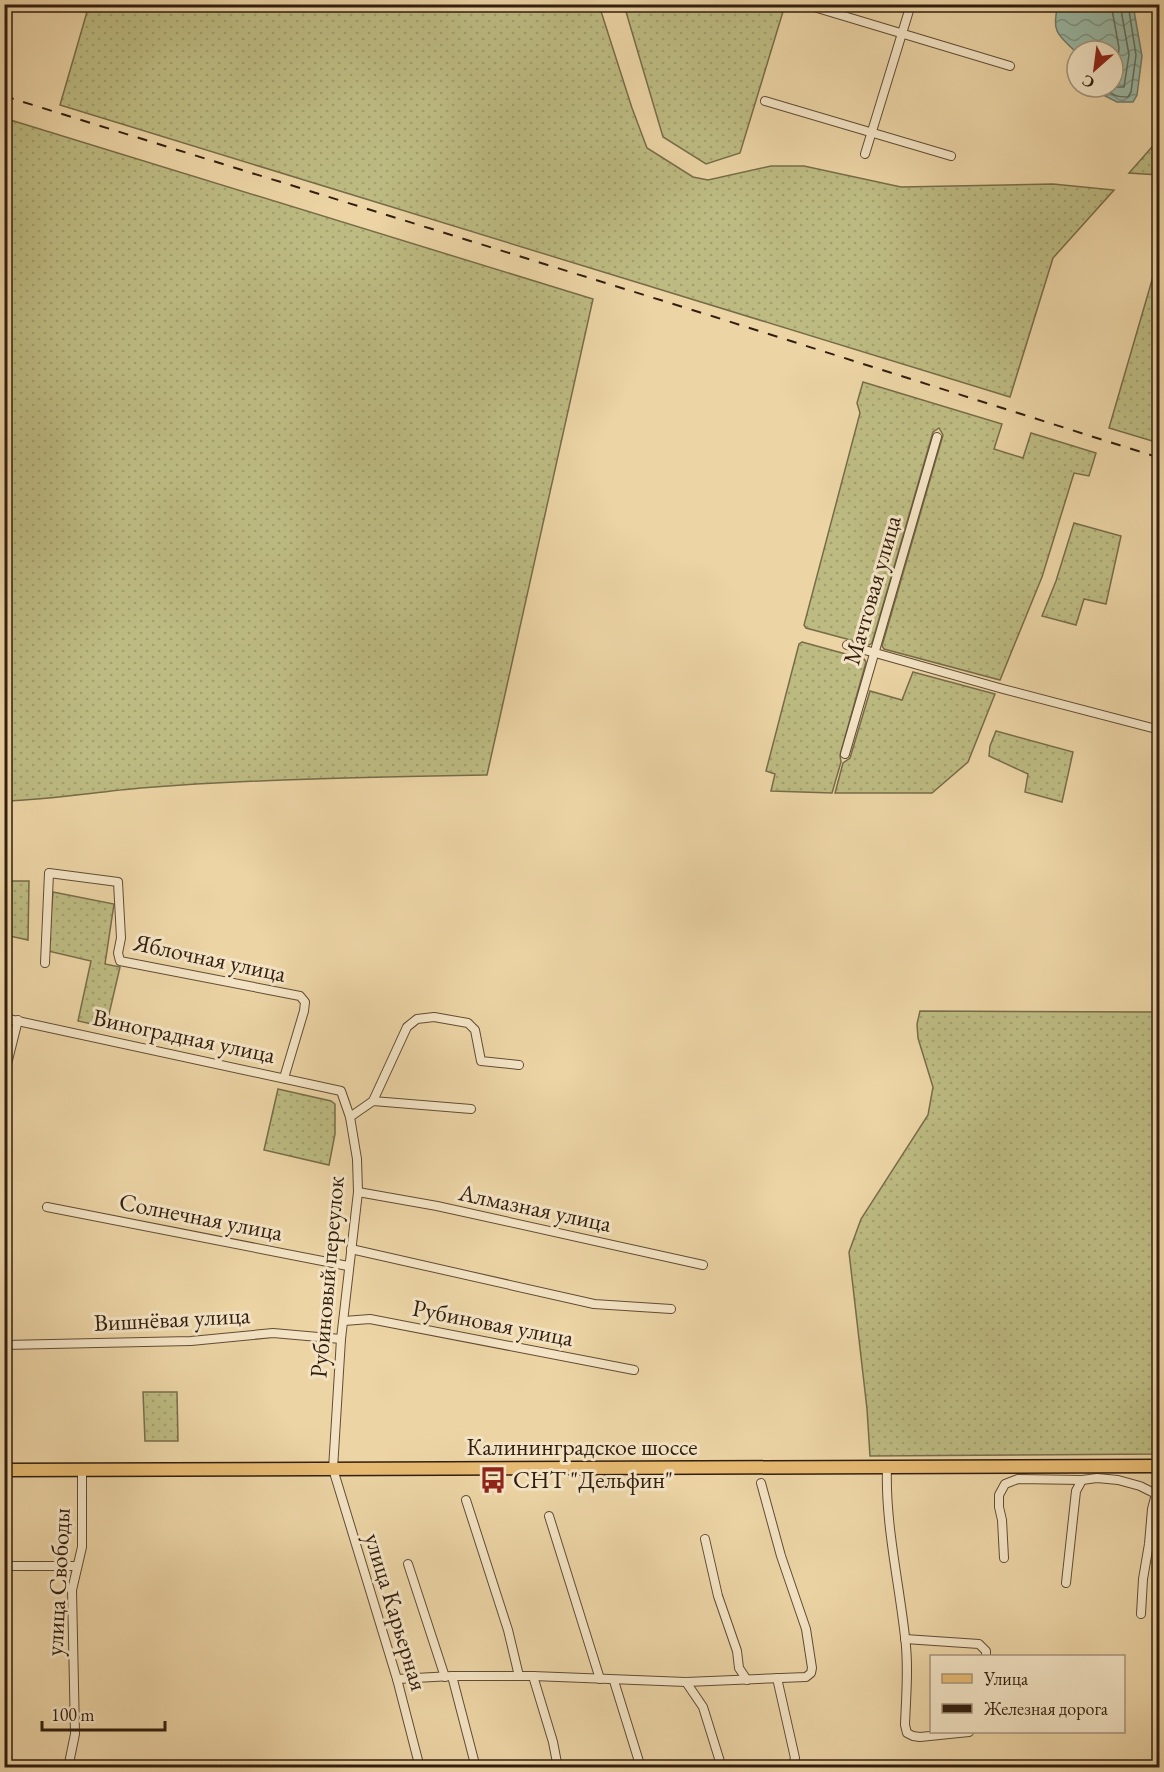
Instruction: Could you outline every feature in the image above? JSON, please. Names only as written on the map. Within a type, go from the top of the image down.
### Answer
[{"type":"main road","name":"Калининградское шоссе","points":[[4,1470],[1160,1466]]},
{"type":"street","points":[[804,4],[1010,66]]},
{"type":"street","points":[[865,154],[911,4]]},
{"type":"street","points":[[765,101],[951,156]]},
{"type":"street","name":"Мачтовая улица","points":[[845,754],[937,437]]},
{"type":"street","points":[[847,645],[1160,730]]},
{"type":"street","name":"Яблочная улица","points":[[45,963],[49,873],[118,882],[120,961],[300,996],[305,1002],[304,1011],[284,1078]]},
{"type":"street","points":[[350,1117],[373,1101],[407,1027],[417,1019],[434,1017],[468,1023],[474,1030],[481,1061],[519,1065]]},
{"type":"street","name":"Виноградная улица","points":[[4,1018],[341,1091]]},
{"type":"street","points":[[4,1076],[18,1020]]},
{"type":"street","name":"Рубиновый переулок","points":[[333,1469],[341,1340],[358,1192],[357,1159],[350,1117],[341,1091]]},
{"type":"street","points":[[373,1101],[471,1109]]},
{"type":"street","name":"Алмазная улица","points":[[358,1192],[437,1206],[703,1265]]},
{"type":"street","name":"Солнечная улица","points":[[47,1207],[348,1266]]},
{"type":"street","points":[[351,1249],[594,1304],[671,1309]]},
{"type":"street","name":"Рубиновая улица","points":[[344,1321],[370,1319],[634,1370]]},
{"type":"street","name":"Вишнёвая улица","points":[[4,1345],[192,1341],[273,1333],[341,1340]]},
{"type":"street","points":[[887,1467],[895,1574],[905,1639],[907,1676],[905,1725],[907,1732],[913,1736],[953,1733]]},
{"type":"street","name":"улица Карьерная","points":[[333,1469],[397,1679],[420,1767]]},
{"type":"street","name":"улица Свободы","points":[[68,1767],[75,1734],[72,1590],[81,1547],[82,1470]]},
{"type":"street","points":[[1004,1558],[999,1495],[1005,1484],[1018,1479],[1082,1480],[1097,1478],[1118,1480],[1140,1486],[1158,1494],[1152,1509],[1141,1614]]},
{"type":"street","points":[[1066,1583],[1076,1491],[1082,1480]]},
{"type":"street","points":[[397,1679],[448,1676],[533,1676],[614,1681],[686,1682],[806,1677],[811,1673],[812,1668],[806,1629],[781,1556],[761,1483]]},
{"type":"street","points":[[466,1500],[508,1630],[519,1676]]},
{"type":"street","points":[[549,1516],[600,1679]]},
{"type":"street","points":[[705,1539],[718,1596],[737,1650],[740,1668],[747,1680]]},
{"type":"street","points":[[408,1564],[448,1676],[476,1767]]},
{"type":"street","points":[[4,1566],[76,1566]]},
{"type":"street","points":[[905,1639],[979,1644],[986,1650],[986,1655]]},
{"type":"street","points":[[533,1676],[553,1742],[558,1767]]},
{"type":"street","points":[[777,1678],[795,1758],[792,1767]]},
{"type":"street","points":[[614,1681],[640,1767]]},
{"type":"street","points":[[686,1682],[703,1707],[722,1767]]},
{"type":"shaded area","points":[[89,5],[599,5],[647,148],[693,177],[708,180],[771,166],[804,166],[901,187],[1053,184],[1114,190],[1053,258],[1010,397],[60,105]]},
{"type":"shaded area","points":[[624,5],[785,5],[740,153],[706,164],[663,137]]},
{"type":"shaded area","points":[[4,118],[593,299],[487,775],[227,782],[5,801]]},
{"type":"shaded area","points":[[1159,139],[1159,175],[1129,173]]},
{"type":"shaded area","points":[[1159,256],[1159,443],[1109,428]]},
{"type":"shaded area","points":[[863,382],[1002,424],[994,449],[1023,458],[1031,433],[1096,453],[1089,476],[1074,473],[1042,577],[1000,680],[884,649],[882,646],[943,435],[939,428],[933,432],[872,643],[869,645],[806,628],[804,625],[860,413],[857,403]]},
{"type":"shaded area","points":[[1074,523],[1121,536],[1106,604],[1084,599],[1076,625],[1042,616],[1056,581]]},
{"type":"shaded area","points":[[802,642],[864,659],[866,662],[840,755],[841,762],[832,793],[771,791],[775,774],[766,771],[799,644]]},
{"type":"shaded area","points":[[913,672],[995,694],[968,762],[932,793],[835,793],[843,763],[850,758],[870,691],[902,700]]},
{"type":"shaded area","points":[[996,731],[1073,752],[1062,802],[1025,792],[1028,774],[989,756]]},
{"type":"shaded area","points":[[5,881],[29,881],[28,940],[5,935]]},
{"type":"shaded area","points":[[53,892],[114,904],[105,964],[120,967],[106,1027],[78,1021],[91,961],[48,951]]},
{"type":"shaded area","points":[[920,1011],[1159,1012],[1159,1454],[870,1456],[867,1409],[849,1252],[861,1219],[928,1115],[933,1087],[918,1038],[917,1024]]},
{"type":"shaded area","points":[[278,1089],[331,1101],[335,1104],[335,1134],[329,1165],[264,1150]]},
{"type":"shaded area","points":[[143,1392],[177,1392],[178,1441],[145,1441]]},
{"type":"water","points":[[1058,5],[1133,5],[1142,56],[1137,95],[1133,102],[1117,102],[1111,99],[1125,99],[1125,39],[1065,39],[1065,42],[1056,27]]},
{"type":"railway","points":[[4,96],[1160,458]]},
{"type":"place","name":"СНТ \"Дельфин\"","points":[[493,1480]]}]
